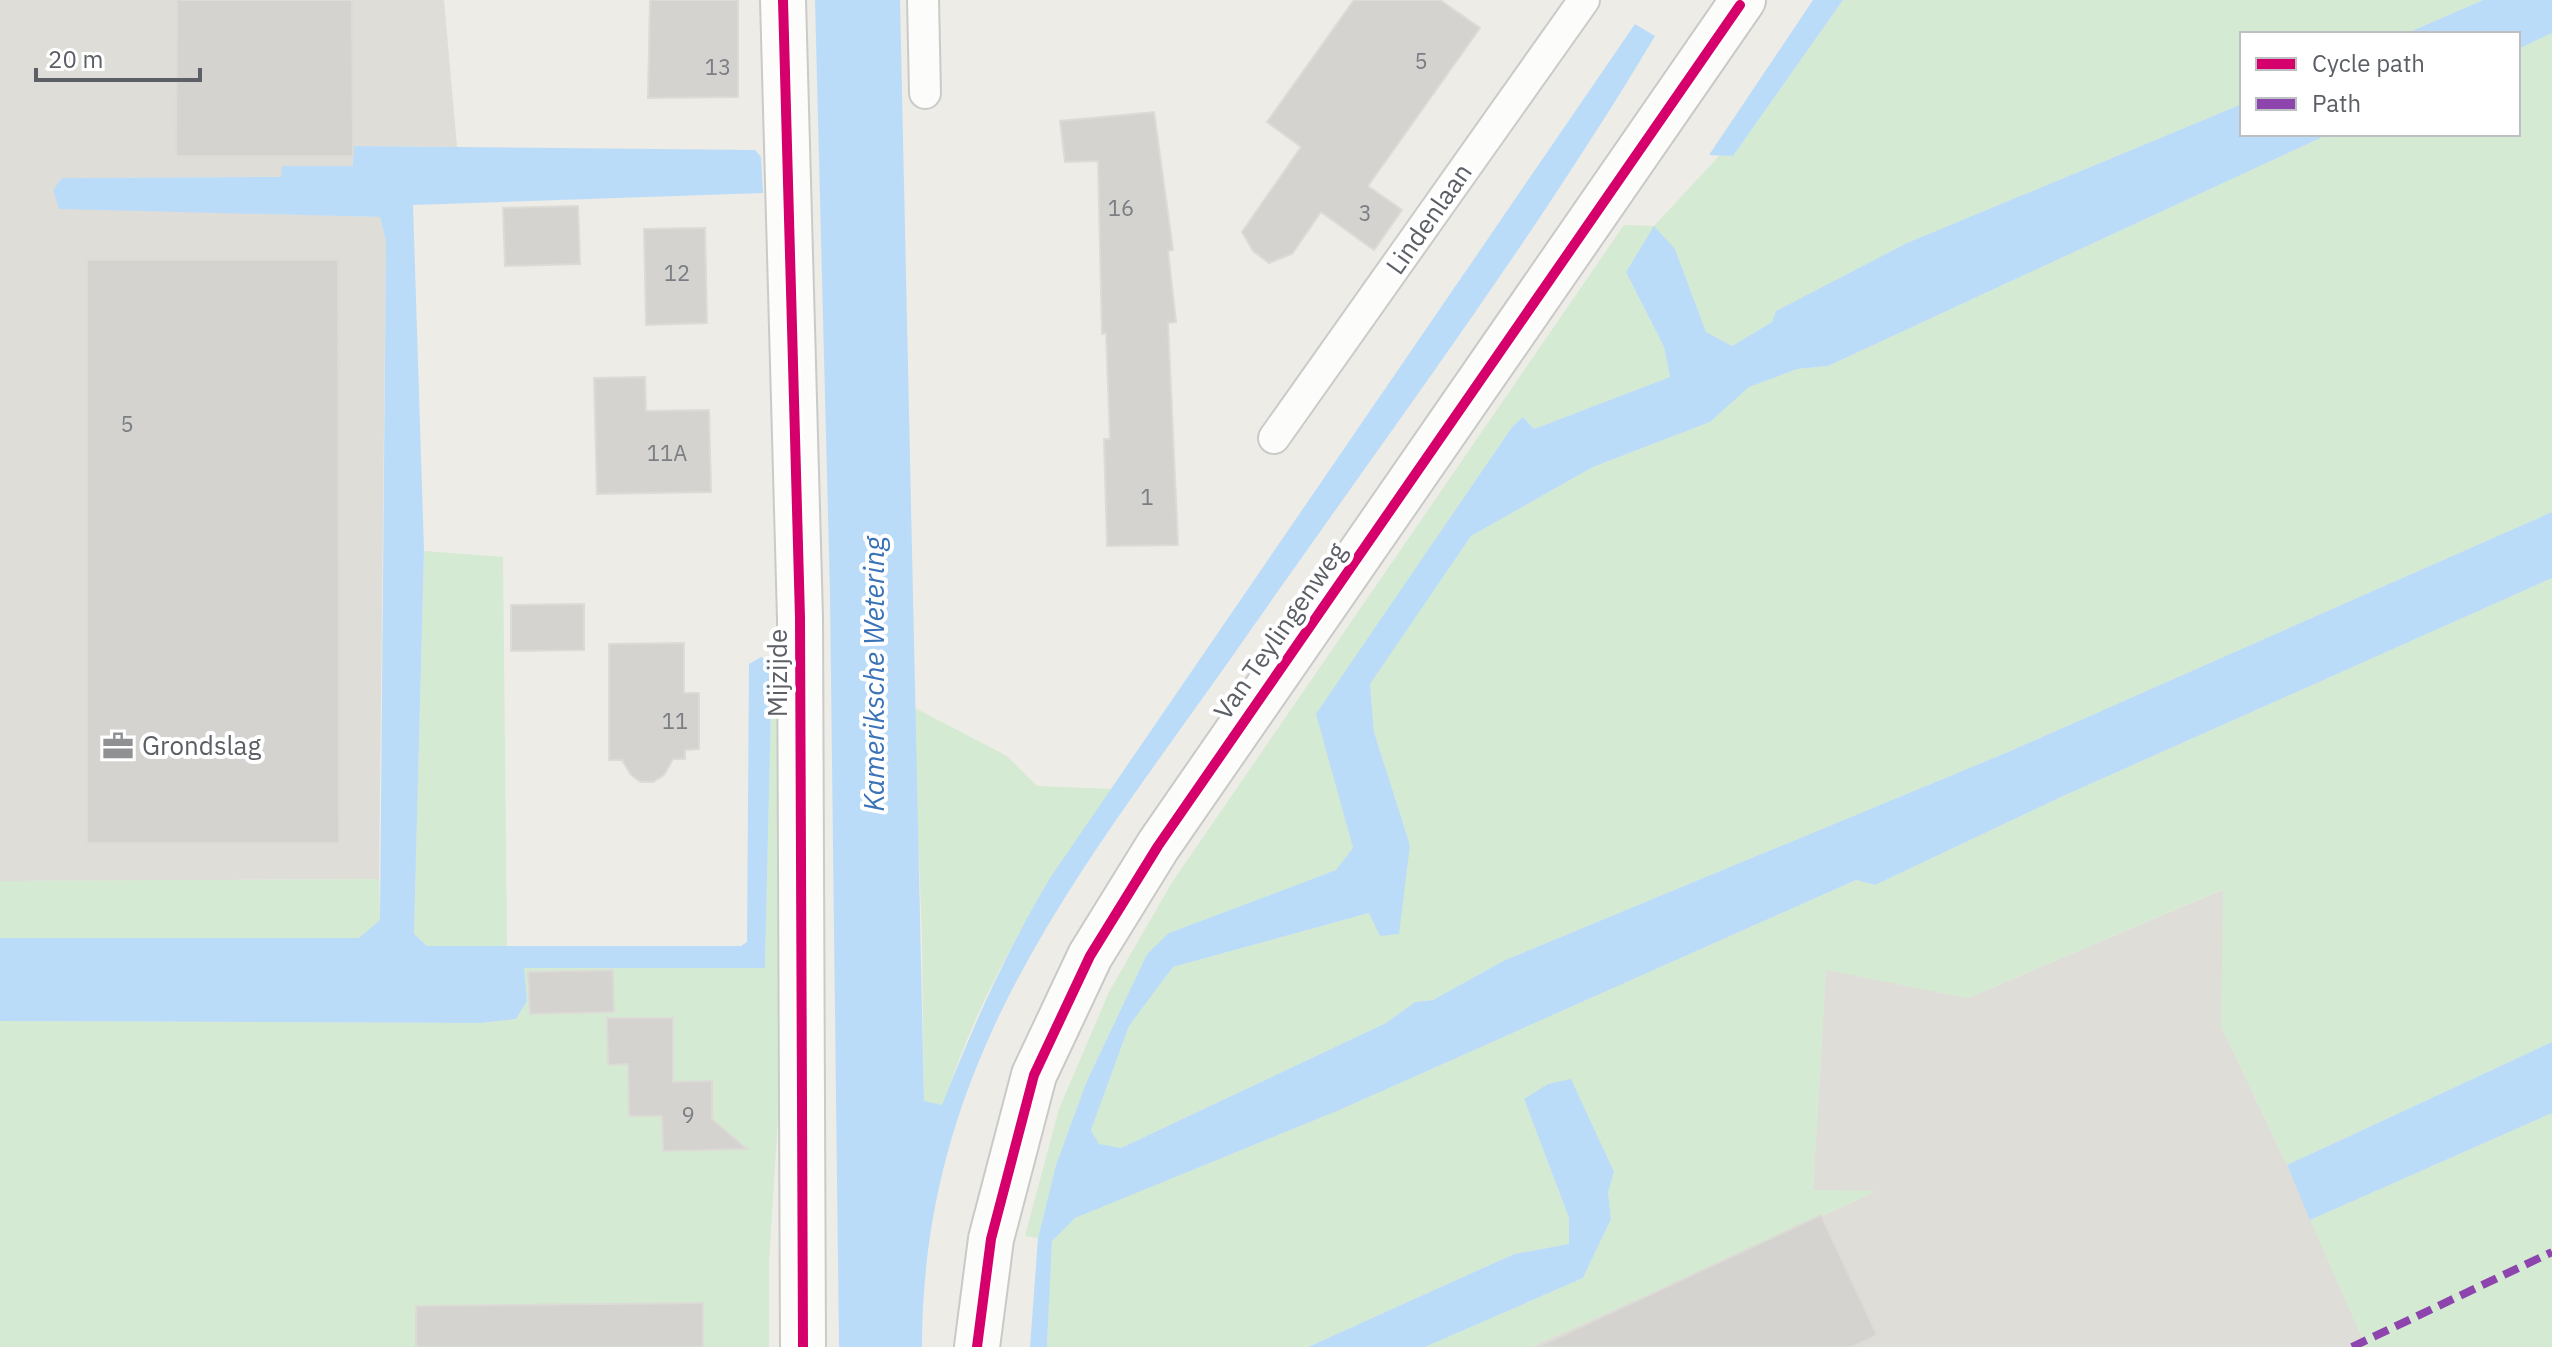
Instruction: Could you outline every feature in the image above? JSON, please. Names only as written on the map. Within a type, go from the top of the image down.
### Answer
[{"type":"main road","name":"Mijzijde","points":[[783,0],[800,618],[803,1347]]},
{"type":"main road","name":"Van Teylingenweg","points":[[977,1347],[991,1239],[1034,1075],[1090,956],[1167,833],[1739,2]]},
{"type":"lane","points":[[923,0],[925,93]]},
{"type":"lane","name":"Lindenlaan","points":[[1274,438],[1584,0]]},
{"type":"shaded area","points":[[0,0],[444,0],[457,147],[353,146],[353,166],[282,166],[282,177],[63,178],[86,208],[380,217],[386,242],[379,879],[0,881]]},
{"type":"shaded area","points":[[2224,889],[2221,1026],[2287,1165],[2366,1347],[1531,1347],[1875,1192],[1813,1190],[1826,969],[1968,998]]},
{"type":"green space","points":[[1843,0],[2483,0],[2410,32],[2240,32],[2240,105],[1907,243],[1777,311],[1772,322],[1732,346],[1706,332],[1675,249],[1654,227],[1626,272],[1664,347],[1670,377],[1534,429],[1523,417],[1512,427],[1317,714],[1353,848],[1337,870],[1170,933],[1147,954],[1086,1083],[1056,1165],[1038,1238],[1025,1236],[1059,1109],[1109,992],[1171,884],[1624,225],[1654,226],[1720,155],[1733,156]]},
{"type":"green space","points":[[2552,33],[2552,512],[2008,752],[1503,961],[1433,1000],[1415,1002],[1386,1023],[1121,1148],[1099,1145],[1091,1130],[1129,1026],[1173,967],[1369,913],[1410,845],[1374,732],[1370,683],[1471,536],[1593,467],[1710,422],[1748,387],[1797,369],[1828,366],[2325,136],[2520,136],[2520,48]]},
{"type":"green space","points":[[424,551],[503,557],[507,947],[427,946],[414,934]]},
{"type":"green space","points":[[2552,578],[2552,1042],[2287,1165],[2221,1026],[2223,889],[1968,998],[1826,970],[1813,1190],[1877,1191],[1531,1347],[1425,1347],[1583,1278],[1611,1219],[1608,1192],[1614,1172],[1524,1099],[1569,1218],[1570,1244],[1514,1254],[1308,1347],[1047,1347],[1052,1241],[1074,1218],[1337,1111],[1856,880],[1875,885],[2061,797]]},
{"type":"green space","points":[[772,663],[787,663],[786,991],[769,1261],[769,1347],[0,1347],[0,1021],[480,1023],[516,1019],[527,1001],[523,968],[765,968]]},
{"type":"green space","points":[[913,707],[1007,756],[1037,786],[1112,789],[1038,902],[994,980],[943,1106],[924,1102],[922,937]]},
{"type":"green space","points":[[379,879],[380,920],[360,938],[0,938],[0,881]]},
{"type":"green space","points":[[2552,1113],[2552,1347],[2366,1347],[2310,1220]]},
{"type":"water","name":"Kameriksche Wetering","points":[[815,0],[900,0],[924,1101],[942,1105],[991,990],[1050,878],[1635,24],[1655,36],[1509,263],[1131,798],[1076,880],[1026,964],[984,1050],[951,1141],[930,1240],[922,1347],[839,1347],[830,594]]},
{"type":"water","points":[[1813,0],[1843,0],[1733,156],[1709,155]]},
{"type":"water","points":[[2483,0],[2552,0],[2552,33],[2520,48],[2520,32],[2410,32]]},
{"type":"water","points":[[2240,105],[2240,136],[2325,136],[1828,366],[1797,369],[1749,387],[1710,422],[1593,467],[1471,536],[1370,684],[1374,732],[1410,845],[1399,934],[1380,936],[1369,913],[1173,967],[1129,1026],[1091,1130],[1099,1144],[1121,1148],[1386,1023],[1415,1002],[1433,1000],[1503,961],[2008,752],[2552,512],[2552,578],[2061,797],[1875,885],[1856,880],[1337,1111],[1075,1218],[1052,1241],[1047,1347],[1030,1347],[1038,1238],[1056,1165],[1086,1083],[1147,954],[1169,933],[1336,870],[1353,848],[1316,714],[1512,427],[1523,417],[1534,429],[1670,377],[1664,347],[1626,272],[1654,226],[1675,249],[1706,332],[1732,346],[1772,322],[1776,311],[1907,243]]},
{"type":"water","points":[[353,146],[755,150],[761,157],[763,193],[413,205],[424,551],[414,934],[427,946],[741,946],[747,942],[749,664],[761,657],[772,663],[765,968],[524,968],[527,1001],[516,1019],[480,1023],[0,1021],[0,938],[359,938],[380,920],[386,242],[380,217],[59,209],[53,190],[62,178],[281,177],[282,166],[353,166]]},
{"type":"water","points":[[2552,1042],[2552,1113],[2310,1220],[2287,1165]]},
{"type":"water","points":[[1571,1079],[1614,1172],[1608,1192],[1611,1219],[1583,1278],[1425,1347],[1308,1347],[1514,1254],[1569,1244],[1569,1218],[1524,1099],[1548,1084]]},
{"type":"building","points":[[177,0],[352,0],[353,156],[176,156]]},
{"type":"building","points":[[650,0],[738,0],[738,97],[648,98]]},
{"type":"building","points":[[1354,0],[1440,0],[1480,28],[1368,186],[1402,210],[1374,250],[1321,212],[1292,254],[1269,263],[1253,251],[1242,232],[1301,147],[1267,122]]},
{"type":"building","points":[[1154,112],[1173,250],[1168,251],[1176,322],[1168,323],[1178,545],[1107,546],[1104,439],[1110,439],[1106,333],[1102,334],[1098,161],[1065,162],[1060,121]]},
{"type":"building","points":[[578,206],[580,264],[505,266],[503,208]]},
{"type":"building","points":[[705,228],[707,323],[646,325],[644,229]]},
{"type":"building","points":[[87,260],[338,260],[339,843],[87,843]]},
{"type":"building","points":[[645,377],[646,411],[709,410],[711,492],[597,494],[594,378]]},
{"type":"building","points":[[584,604],[584,650],[511,651],[511,605]]},
{"type":"building","points":[[684,643],[684,693],[699,693],[699,749],[685,750],[685,759],[673,759],[664,775],[653,782],[641,782],[631,775],[622,760],[609,760],[609,644]]},
{"type":"building","points":[[613,970],[614,1012],[530,1014],[528,972]]},
{"type":"building","points":[[607,1018],[673,1018],[673,1082],[712,1081],[712,1119],[747,1149],[663,1151],[662,1116],[629,1116],[628,1064],[608,1065]]},
{"type":"building","points":[[1821,1215],[1877,1335],[1852,1347],[1538,1347]]},
{"type":"building","points":[[703,1303],[703,1347],[416,1347],[416,1306]]},
{"type":"marked path","points":[[2352,1347],[2552,1252]]},
{"type":"cycle path","points":[[783,0],[800,618],[803,1347]]},
{"type":"cycle path","points":[[977,1347],[991,1239],[1034,1075],[1090,956],[1158,846],[1740,5]]},
{"type":"place","name":"Grondslag","points":[[118,746]]}]
